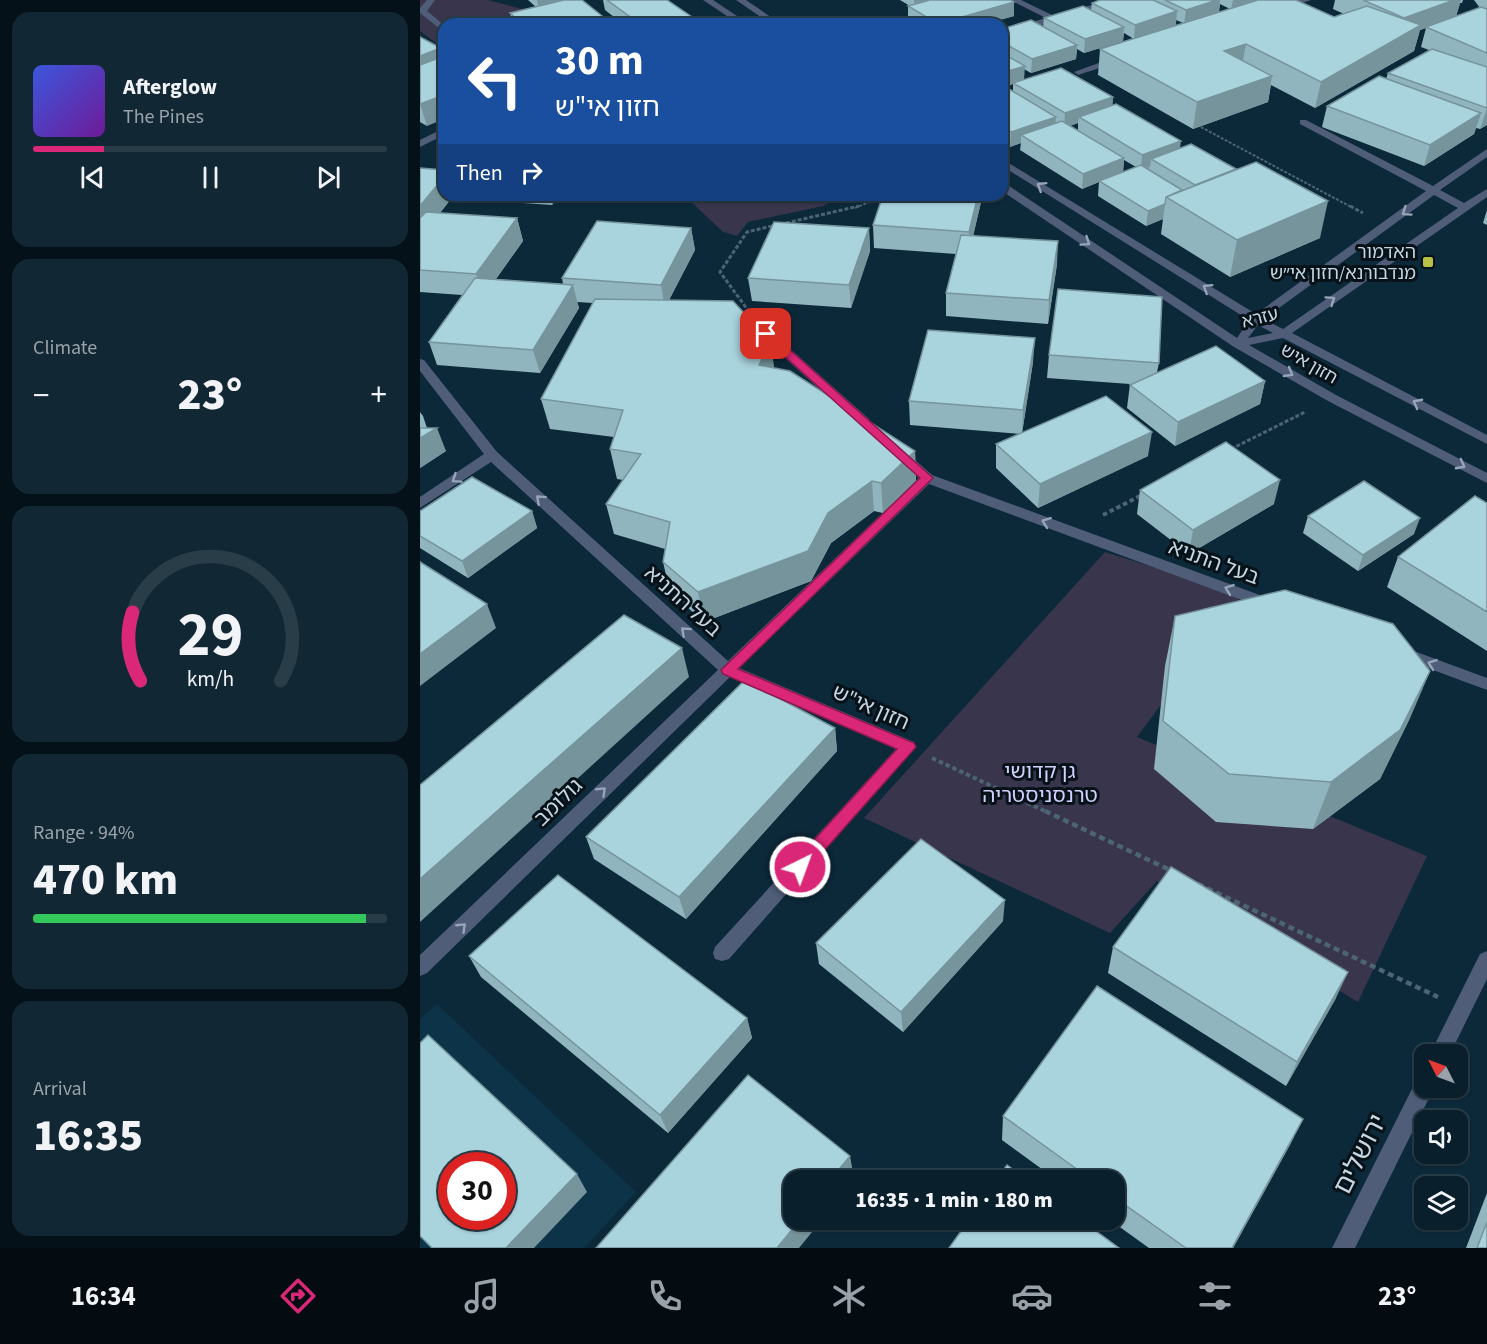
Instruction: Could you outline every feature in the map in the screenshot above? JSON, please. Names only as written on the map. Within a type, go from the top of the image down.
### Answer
[{"type":"street","points":[[431,0],[422,11],[438,24]]},
{"type":"street","points":[[707,0],[736,18]]},
{"type":"street","points":[[740,0],[768,18]]},
{"type":"street","points":[[1014,0],[1054,20]]},
{"type":"street","points":[[1008,32],[1118,0]]},
{"type":"street","points":[[1272,11],[1306,0]]},
{"type":"street","points":[[1078,72],[1128,56]]},
{"type":"street","points":[[1303,122],[1464,207]]},
{"type":"street","points":[[420,144],[438,134]]},
{"type":"street","name":"עזרא","points":[[1238,344],[1256,319],[1487,152]]},
{"type":"street","points":[[1008,166],[1283,334]]},
{"type":"street","name":"חזון איש","points":[[1008,190],[1238,344],[1332,398],[1487,479]]},
{"type":"street","name":"עזרא","points":[[1238,344],[1283,334],[1487,192]]},
{"type":"street","points":[[766,334],[876,433]]},
{"type":"street","name":"חזון איש","points":[[1283,334],[1487,440]]},
{"type":"street","name":"בעל התניא","points":[[420,363],[492,455],[728,670]]},
{"type":"street","name":"בעל התניא","points":[[893,448],[927,478],[1285,610]]},
{"type":"street","points":[[420,503],[492,455]]},
{"type":"street","points":[[728,670],[927,478]]},
{"type":"street","points":[[1386,647],[1487,684]]},
{"type":"street","name":"חזון אי\"ש","points":[[722,952],[908,747],[728,670]]},
{"type":"street","name":"גולומב","points":[[420,967],[728,670]]},
{"type":"street","points":[[1445,1044],[1487,960]]},
{"type":"street","name":"ירושלים","points":[[1343,1248],[1418,1098]]},
{"type":"path","points":[[1189,121],[1387,226]]},
{"type":"path","points":[[766,334],[720,272],[747,232],[849,210],[871,201]]},
{"type":"path","points":[[1228,451],[1332,398]]},
{"type":"path","points":[[1072,531],[1144,494]]},
{"type":"path","points":[[908,747],[1175,873]]},
{"type":"path","points":[[1196,883],[1463,1009]]},
{"type":"shaded area","points":[[437,1004],[636,1192],[584,1248],[420,1248],[420,1019]]},
{"type":"green space","points":[[420,0],[488,0],[533,12],[518,18],[438,18],[438,44],[420,31]]},
{"type":"green space","points":[[690,201],[832,201],[823,206],[748,222],[737,236],[723,232]]},
{"type":"green space","name":"גן קדושי טרנסניסטריה","points":[[1105,552],[1242,595],[1137,737],[1427,856],[1358,1002],[1157,881],[1110,933],[864,818]]},
{"type":"building","points":[[564,0],[582,0],[604,18],[516,18],[510,13]]},
{"type":"building","points":[[607,0],[667,0],[692,17],[688,18],[632,18]]},
{"type":"building","points":[[930,0],[1011,0],[1014,2],[959,18],[928,18],[908,6]]},
{"type":"building","points":[[1100,0],[1153,0],[1177,11],[1135,25],[1092,3]]},
{"type":"building","points":[[1165,0],[1217,0],[1186,10]]},
{"type":"building","points":[[1258,0],[1296,0],[1334,17],[1367,6],[1421,25],[1321,82],[1246,44],[1224,51],[1272,76],[1197,102],[1100,49]]},
{"type":"building","points":[[1363,0],[1454,0],[1404,18]]},
{"type":"building","points":[[1083,6],[1124,27],[1085,39],[1044,18]]},
{"type":"building","points":[[1481,7],[1487,9],[1487,53],[1426,27]]},
{"type":"building","points":[[1031,20],[1077,45],[1032,59],[1008,45],[1008,27]]},
{"type":"building","points":[[420,37],[438,46],[438,49],[420,56]]},
{"type":"building","points":[[1432,49],[1487,67],[1487,108],[1388,73]]},
{"type":"building","points":[[1008,56],[1025,66],[1008,71]]},
{"type":"building","points":[[438,58],[438,97],[420,104],[420,65]]},
{"type":"building","points":[[1061,68],[1113,97],[1065,113],[1013,83]]},
{"type":"building","points":[[1379,76],[1481,113],[1430,145],[1327,106]]},
{"type":"building","points":[[1008,88],[1056,117],[1011,132],[1008,130]]},
{"type":"building","points":[[1116,104],[1181,141],[1142,155],[1079,117]]},
{"type":"building","points":[[1062,121],[1124,158],[1083,174],[1021,135]]},
{"type":"building","points":[[1191,144],[1236,169],[1195,185],[1151,159]]},
{"type":"building","points":[[1256,162],[1328,201],[1237,240],[1166,197]]},
{"type":"building","points":[[1141,165],[1182,190],[1166,197],[1165,204],[1148,211],[1099,181]]},
{"type":"building","points":[[420,168],[438,170],[438,184],[420,206]]},
{"type":"building","points":[[881,201],[977,201],[969,232],[873,225]]},
{"type":"building","points":[[426,212],[517,218],[476,274],[420,270],[420,218]]},
{"type":"building","points":[[597,221],[691,228],[661,285],[562,278]]},
{"type":"building","points":[[774,222],[869,228],[849,285],[748,278]]},
{"type":"building","points":[[961,235],[1058,241],[1049,300],[946,293]]},
{"type":"building","points":[[475,278],[573,285],[533,350],[429,342]]},
{"type":"building","points":[[1058,289],[1162,297],[1159,363],[1049,355]]},
{"type":"building","points":[[595,299],[733,301],[771,342],[759,365],[790,371],[915,451],[881,483],[872,481],[828,513],[808,551],[698,592],[663,562],[670,522],[606,504],[641,454],[610,449],[623,410],[541,399]]},
{"type":"building","points":[[928,330],[1035,338],[1023,410],[909,401]]},
{"type":"building","points":[[1216,346],[1265,381],[1178,422],[1130,385]]},
{"type":"building","points":[[1106,396],[1152,432],[1040,484],[996,444]]},
{"type":"building","points":[[420,428],[437,428],[420,438]]},
{"type":"building","points":[[1226,442],[1280,480],[1193,530],[1140,490]]},
{"type":"building","points":[[472,477],[532,511],[462,561],[420,536],[420,511]]},
{"type":"building","points":[[1364,481],[1420,518],[1363,555],[1308,516]]},
{"type":"building","points":[[1475,496],[1487,503],[1487,612],[1398,557]]},
{"type":"building","points":[[420,562],[487,604],[420,654]]},
{"type":"building","points":[[1285,590],[1393,624],[1430,671],[1400,730],[1331,782],[1229,774],[1163,721],[1175,616]]},
{"type":"building","points":[[624,615],[682,648],[420,879],[420,785]]},
{"type":"building","points":[[745,680],[835,728],[679,897],[586,837]]},
{"type":"building","points":[[921,839],[1005,900],[901,1012],[816,943]]},
{"type":"building","points":[[1171,867],[1348,972],[1297,1062],[1113,947]]},
{"type":"building","points":[[558,875],[747,1018],[660,1115],[469,956]]},
{"type":"building","points":[[1097,986],[1303,1119],[1232,1248],[1186,1248],[1125,1205],[1125,1170],[1078,1170],[1003,1116]]},
{"type":"building","points":[[428,1035],[577,1174],[506,1248],[432,1248],[420,1236],[420,1043]]},
{"type":"building","points":[[748,1075],[850,1156],[838,1170],[783,1170],[783,1230],[792,1230],[777,1248],[596,1248]]},
{"type":"building","points":[[1007,1165],[1014,1170],[1003,1170]]},
{"type":"building","points":[[1487,1222],[1487,1248],[1477,1248]]},
{"type":"building","points":[[962,1230],[1095,1230],[1119,1248],[949,1248]]},
{"type":"place","name":"האדמור מנדבורנא/חזון אי״ש","points":[[1428,262]]},
{"type":"route","points":[[766,334],[927,478],[728,670],[908,747],[800,867]]}]
